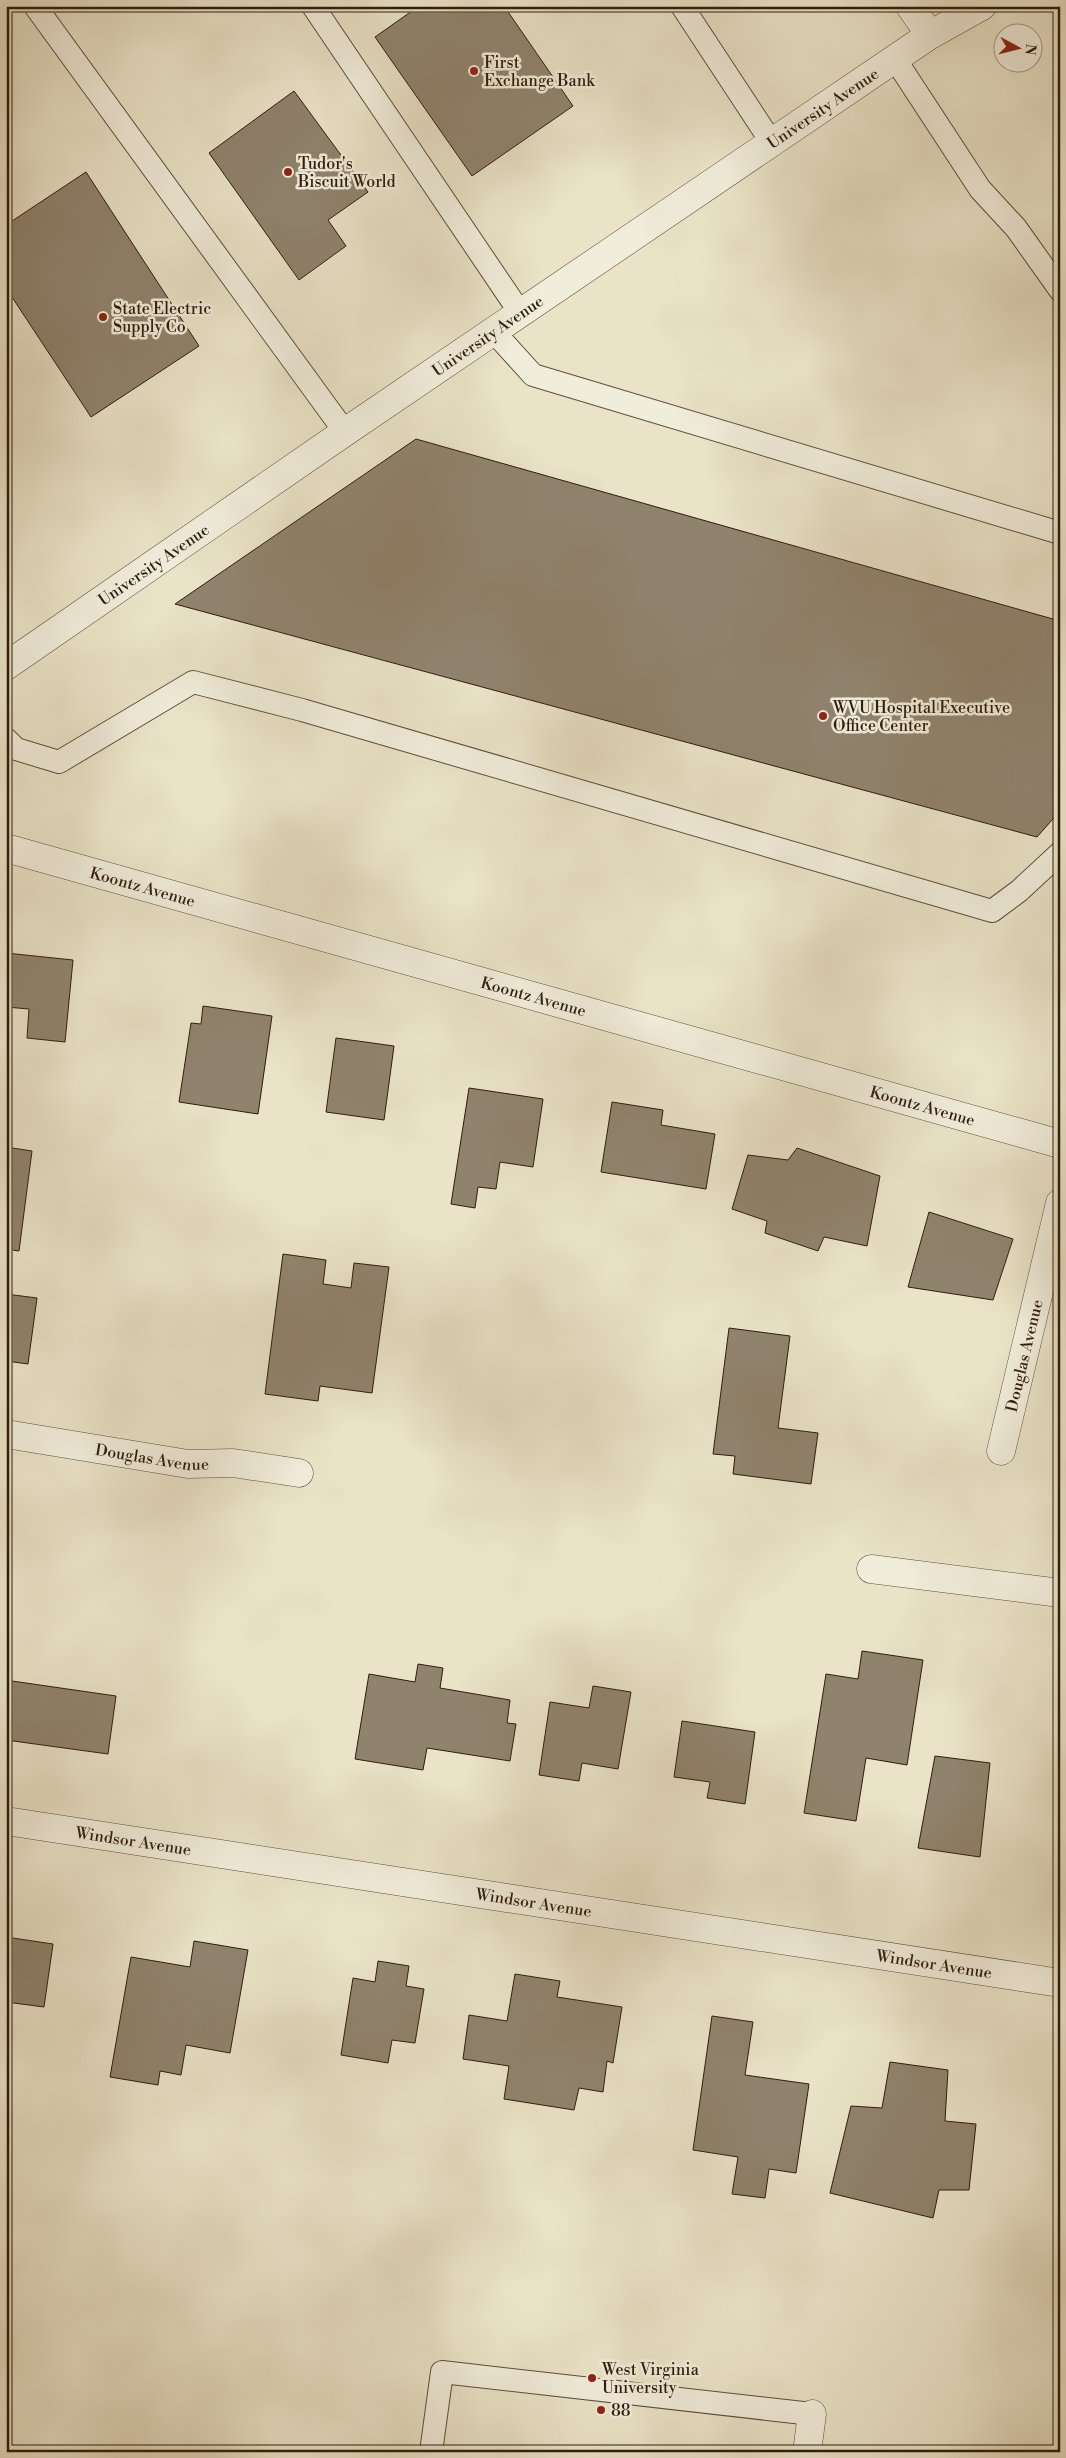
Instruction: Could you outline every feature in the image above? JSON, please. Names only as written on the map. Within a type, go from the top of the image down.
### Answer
[{"type":"street","points":[[910,6],[930,35]]},
{"type":"street","name":"University Avenue","points":[[6,666],[345,432],[971,9]]},
{"type":"street","name":"Koontz Avenue","points":[[6,848],[1060,1144]]},
{"type":"street","name":"Douglas Avenue","points":[[1001,1451],[1060,1203]]},
{"type":"street","name":"Douglas Avenue","points":[[6,1434],[188,1464],[233,1464],[299,1473]]},
{"type":"street","points":[[871,1569],[1060,1593]]},
{"type":"street","name":"Windsor Avenue","points":[[6,1821],[1060,1983]]},
{"type":"street","points":[[807,2452],[812,2414]]},
{"type":"lane","points":[[34,6],[345,432]]},
{"type":"lane","points":[[313,6],[521,314]]},
{"type":"lane","points":[[682,6],[772,143]]},
{"type":"lane","points":[[895,59],[980,189],[1016,228],[1060,290]]},
{"type":"lane","points":[[494,332],[533,374],[1060,533]]},
{"type":"lane","points":[[6,739],[16,749],[59,762],[192,682],[302,710],[992,911],[1019,891],[1060,853]]},
{"type":"lane","points":[[432,2452],[442,2372],[812,2414]]},
{"type":"building","name":"First Exchange Bank","points":[[419,6],[504,6],[573,106],[472,176],[375,37]]},
{"type":"building","name":"Tudor's Biscuit World","points":[[294,91],[368,192],[328,220],[346,246],[299,280],[209,153]]},
{"type":"building","name":"State Electric Supply Co","points":[[86,172],[199,346],[91,417],[6,288],[6,225]]},
{"type":"building","name":"WVU Hospital Executive Office Center","points":[[416,439],[1060,621],[1060,811],[1037,837],[175,604]]},
{"type":"building","points":[[6,953],[73,960],[65,1042],[27,1038],[29,1009],[6,1007]]},
{"type":"building","points":[[203,1006],[272,1016],[258,1114],[179,1102],[191,1023],[201,1024]]},
{"type":"building","points":[[336,1038],[394,1046],[384,1120],[326,1112]]},
{"type":"building","points":[[469,1088],[543,1099],[533,1167],[500,1162],[496,1189],[478,1187],[475,1208],[451,1204]]},
{"type":"building","points":[[612,1102],[663,1110],[661,1125],[715,1134],[706,1189],[601,1172]]},
{"type":"building","points":[[6,1147],[32,1151],[19,1251],[6,1249]]},
{"type":"building","points":[[797,1148],[880,1176],[867,1246],[824,1237],[818,1251],[765,1233],[767,1221],[732,1209],[748,1155],[788,1160]]},
{"type":"building","points":[[929,1212],[1013,1239],[993,1300],[908,1287]]},
{"type":"building","points":[[283,1254],[326,1260],[323,1284],[351,1288],[354,1263],[389,1267],[372,1393],[320,1386],[318,1401],[265,1394]]},
{"type":"building","points":[[6,1294],[37,1298],[28,1364],[6,1361]]},
{"type":"building","points":[[729,1328],[790,1336],[778,1428],[818,1433],[811,1484],[733,1474],[735,1456],[713,1454]]},
{"type":"building","points":[[862,1651],[923,1660],[907,1765],[866,1758],[856,1821],[804,1813],[826,1674],[858,1679]]},
{"type":"building","points":[[418,1664],[443,1668],[440,1688],[510,1700],[507,1723],[516,1724],[510,1761],[427,1748],[423,1770],[355,1759],[369,1674],[415,1682]]},
{"type":"building","points":[[12,1681],[116,1696],[108,1754],[6,1740],[6,1719]]},
{"type":"building","points":[[593,1686],[631,1692],[618,1769],[582,1763],[579,1781],[539,1775],[550,1702],[589,1708]]},
{"type":"building","points":[[682,1721],[755,1732],[745,1804],[707,1798],[710,1782],[674,1777]]},
{"type":"building","points":[[935,1756],[990,1763],[980,1857],[918,1848]]},
{"type":"building","points":[[6,1937],[53,1944],[44,2007],[6,2002]]},
{"type":"building","points":[[194,1941],[248,1950],[230,2053],[186,2045],[181,2075],[160,2071],[158,2085],[110,2077],[131,1957],[190,1967]]},
{"type":"building","points":[[378,1961],[409,1966],[406,1986],[424,1989],[415,2043],[392,2040],[388,2063],[341,2055],[353,1978],[375,1982]]},
{"type":"building","points":[[515,1974],[560,1981],[557,1997],[622,2007],[613,2063],[607,2061],[603,2092],[579,2088],[574,2110],[504,2099],[509,2066],[463,2059],[469,2015],[507,2021]]},
{"type":"building","points":[[712,2016],[753,2022],[745,2075],[809,2084],[796,2173],[769,2169],[765,2198],[732,2194],[738,2157],[693,2150]]},
{"type":"building","points":[[890,2062],[948,2070],[945,2121],[976,2124],[969,2190],[939,2190],[933,2218],[830,2193],[851,2106],[882,2108]]},
{"type":"building","points":[[1060,2111],[1060,2157],[1056,2156]]},
{"type":"place","name":"First Exchange Bank","points":[[474,71]]},
{"type":"place","name":"Tudor's Biscuit World","points":[[288,172]]},
{"type":"place","name":"State Electric Supply Co","points":[[103,317]]},
{"type":"place","name":"WVU Hospital Executive Office Center","points":[[823,716]]},
{"type":"place","name":"West Virginia University","points":[[592,2378]]},
{"type":"place","name":"88","points":[[601,2410]]}]
